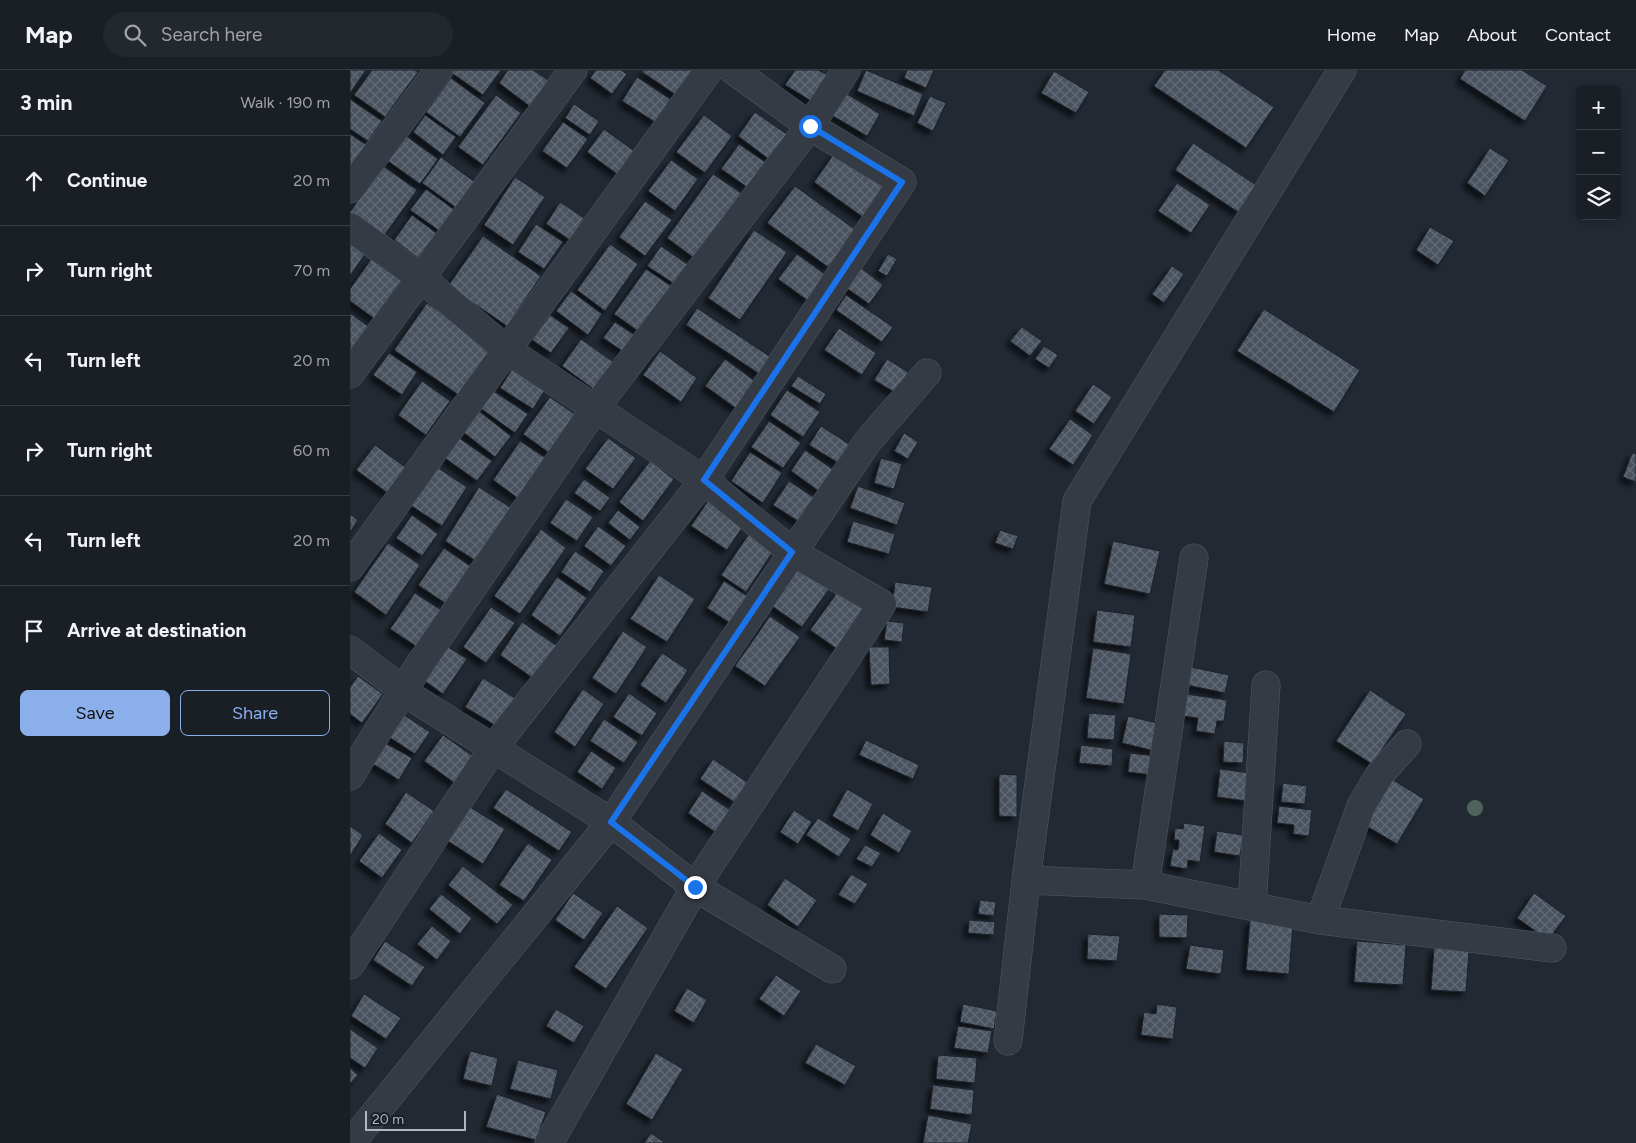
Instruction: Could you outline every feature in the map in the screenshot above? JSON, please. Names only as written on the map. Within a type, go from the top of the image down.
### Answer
[{"type":"street","points":[[350,189],[439,70]]},
{"type":"street","points":[[350,374],[573,70]]},
{"type":"street","points":[[350,568],[710,70]]},
{"type":"street","points":[[350,965],[494,747],[704,480],[902,182],[810,126],[733,70]]},
{"type":"street","points":[[350,776],[403,691],[596,408],[810,126],[846,70]]},
{"type":"street","points":[[1008,1041],[1026,880],[1077,501],[1342,70]]},
{"type":"street","points":[[350,227],[421,278],[507,350],[704,480],[792,552],[882,604],[695,887],[549,1143]]},
{"type":"street","points":[[352,1143],[611,822],[868,441],[927,373]]},
{"type":"street","points":[[1145,884],[1194,558]]},
{"type":"street","points":[[350,650],[403,691],[611,822],[695,887],[832,969]]},
{"type":"street","points":[[1252,905],[1266,685]]},
{"type":"street","points":[[1320,920],[1361,806],[1380,774],[1407,744]]},
{"type":"street","points":[[1026,880],[1145,884],[1320,920],[1552,948]]},
{"type":"building","points":[[350,70],[366,70],[350,93]]},
{"type":"building","points":[[372,70],[415,70],[418,72],[385,117],[354,95]]},
{"type":"building","points":[[450,70],[501,70],[483,95]]},
{"type":"building","points":[[508,70],[533,70],[551,82],[532,108],[499,83]]},
{"type":"building","points":[[596,70],[621,70],[627,74],[612,94],[590,78]]},
{"type":"building","points":[[643,70],[693,70],[676,95],[642,72]]},
{"type":"building","points":[[795,70],[818,70],[829,76],[813,102],[785,85]]},
{"type":"building","points":[[866,70],[923,94],[914,116],[857,91]]},
{"type":"building","points":[[907,70],[934,70],[926,88],[904,78]]},
{"type":"building","points":[[1165,70],[1218,70],[1274,107],[1246,148],[1154,86]]},
{"type":"building","points":[[1465,70],[1522,70],[1547,86],[1525,121],[1460,79]]},
{"type":"building","points":[[1054,71],[1089,92],[1076,113],[1041,93]]},
{"type":"building","points":[[637,77],[670,99],[655,122],[622,101]]},
{"type":"building","points":[[451,78],[485,103],[460,137],[426,112]]},
{"type":"building","points":[[847,94],[880,114],[867,136],[833,116]]},
{"type":"building","points":[[496,95],[521,113],[483,165],[458,147]]},
{"type":"building","points":[[930,96],[946,103],[933,131],[917,123]]},
{"type":"building","points":[[350,99],[382,121],[368,141],[350,129]]},
{"type":"building","points":[[574,104],[599,121],[590,135],[565,118]]},
{"type":"building","points":[[755,112],[788,135],[770,160],[738,136]]},
{"type":"building","points":[[425,115],[456,137],[443,155],[413,132]]},
{"type":"building","points":[[704,115],[732,136],[705,173],[676,152]]},
{"type":"building","points":[[563,122],[588,139],[567,168],[542,151]]},
{"type":"building","points":[[604,129],[634,151],[617,174],[587,152]]},
{"type":"building","points":[[350,134],[368,146],[350,167]]},
{"type":"building","points":[[406,136],[438,159],[420,184],[388,161]]},
{"type":"building","points":[[1193,143],[1256,185],[1238,212],[1175,170]]},
{"type":"building","points":[[739,144],[765,162],[747,187],[721,169]]},
{"type":"building","points":[[1490,148],[1509,160],[1485,196],[1467,183]]},
{"type":"building","points":[[836,151],[886,188],[864,218],[814,182]]},
{"type":"building","points":[[441,157],[476,183],[458,209],[422,183]]},
{"type":"building","points":[[671,160],[698,179],[675,211],[648,191]]},
{"type":"building","points":[[383,166],[417,190],[381,240],[350,217],[350,212]]},
{"type":"building","points":[[713,174],[741,193],[694,258],[667,238]]},
{"type":"building","points":[[515,177],[545,197],[513,245],[484,225]]},
{"type":"building","points":[[1177,183],[1210,205],[1191,233],[1158,211]]},
{"type":"building","points":[[795,186],[856,230],[828,267],[767,223]]},
{"type":"building","points":[[426,189],[456,211],[441,232],[410,210]]},
{"type":"building","points":[[645,201],[672,220],[645,256],[619,237]]},
{"type":"building","points":[[560,202],[584,218],[570,240],[546,224]]},
{"type":"building","points":[[412,215],[439,235],[421,260],[394,240]]},
{"type":"building","points":[[536,224],[563,242],[544,269],[518,252]]},
{"type":"building","points":[[1430,227],[1454,241],[1438,265],[1416,250]]},
{"type":"building","points":[[754,230],[787,252],[740,320],[708,298]]},
{"type":"building","points":[[483,236],[541,276],[507,326],[448,286]]},
{"type":"building","points":[[350,244],[365,254],[350,276]]},
{"type":"building","points":[[610,244],[638,264],[605,311],[577,290]]},
{"type":"building","points":[[661,246],[687,264],[673,283],[647,266]]},
{"type":"building","points":[[797,254],[826,275],[807,300],[778,279]]},
{"type":"building","points":[[888,254],[897,259],[887,276],[878,271]]},
{"type":"building","points":[[372,258],[402,280],[375,319],[350,301],[350,289]]},
{"type":"building","points":[[1172,266],[1184,274],[1164,303],[1152,294]]},
{"type":"building","points":[[860,267],[883,285],[869,304],[845,287]]},
{"type":"building","points":[[646,269],[671,286],[638,331],[614,314]]},
{"type":"building","points":[[571,291],[602,314],[588,335],[556,311]]},
{"type":"building","points":[[846,295],[893,327],[882,342],[836,310]]},
{"type":"building","points":[[427,303],[494,350],[460,396],[394,350]]},
{"type":"building","points":[[697,308],[772,358],[761,375],[686,325]]},
{"type":"building","points":[[1264,309],[1360,370],[1334,412],[1237,351]]},
{"type":"building","points":[[350,313],[369,327],[350,351]]},
{"type":"building","points":[[550,315],[569,328],[551,353],[532,340]]},
{"type":"building","points":[[615,322],[636,336],[624,352],[603,338]]},
{"type":"building","points":[[1022,327],[1042,341],[1030,356],[1010,341]]},
{"type":"building","points":[[839,328],[876,353],[862,375],[824,350]]},
{"type":"building","points":[[581,339],[619,366],[599,393],[562,366]]},
{"type":"building","points":[[1044,346],[1058,355],[1049,368],[1035,359]]},
{"type":"building","points":[[660,351],[697,378],[681,402],[643,375]]},
{"type":"building","points":[[389,353],[417,372],[402,395],[373,375]]},
{"type":"building","points":[[725,359],[756,382],[737,409],[705,386]]},
{"type":"building","points":[[887,359],[908,372],[896,393],[874,380]]},
{"type":"building","points":[[512,369],[545,390],[533,409],[500,388]]},
{"type":"building","points":[[798,376],[826,394],[820,404],[791,386]]},
{"type":"building","points":[[422,381],[450,401],[426,435],[398,415]]},
{"type":"building","points":[[1093,384],[1112,397],[1094,424],[1075,411]]},
{"type":"building","points":[[492,390],[528,414],[515,433],[480,408]]},
{"type":"building","points":[[787,390],[820,412],[803,437],[770,415]]},
{"type":"building","points":[[550,397],[579,417],[552,455],[523,434]]},
{"type":"building","points":[[479,411],[511,436],[495,457],[463,432]]},
{"type":"building","points":[[1070,419],[1093,435],[1073,465],[1049,449]]},
{"type":"building","points":[[769,421],[801,443],[783,468],[751,447]]},
{"type":"building","points":[[821,426],[852,446],[840,464],[809,445]]},
{"type":"building","points":[[452,433],[492,461],[477,481],[438,453]]},
{"type":"building","points":[[904,433],[918,442],[908,459],[894,451]]},
{"type":"building","points":[[608,438],[636,458],[613,489],[585,469]]},
{"type":"building","points":[[520,441],[547,459],[519,499],[493,480]]},
{"type":"building","points":[[375,445],[408,469],[389,494],[356,470]]},
{"type":"building","points":[[805,450],[835,471],[820,492],[791,471]]},
{"type":"building","points":[[750,452],[782,473],[763,503],[731,481]]},
{"type":"building","points":[[1632,453],[1636,454],[1636,482],[1623,477]]},
{"type":"building","points":[[881,458],[902,464],[894,489],[874,483]]},
{"type":"building","points":[[650,461],[674,479],[643,521],[619,502]]},
{"type":"building","points":[[435,466],[467,487],[442,526],[410,505]]},
{"type":"building","points":[[584,479],[610,498],[600,511],[574,493]]},
{"type":"building","points":[[789,481],[816,499],[801,523],[773,505]]},
{"type":"building","points":[[858,486],[905,503],[897,525],[850,508]]},
{"type":"building","points":[[479,487],[511,508],[476,561],[445,541]]},
{"type":"building","points":[[566,499],[593,517],[577,541],[550,523]]},
{"type":"building","points":[[708,501],[744,525],[727,550],[691,526]]},
{"type":"building","points":[[618,510],[640,527],[630,540],[608,523]]},
{"type":"building","points":[[350,514],[358,520],[350,532]]},
{"type":"building","points":[[412,515],[438,534],[422,556],[396,538]]},
{"type":"building","points":[[853,521],[895,534],[889,554],[847,542]]},
{"type":"building","points":[[598,526],[626,546],[611,566],[584,546]]},
{"type":"building","points":[[541,529],[566,548],[520,614],[494,596]]},
{"type":"building","points":[[1000,530],[1018,536],[1013,549],[995,543]]},
{"type":"building","points":[[749,534],[774,550],[746,592],[721,575]]},
{"type":"building","points":[[1113,541],[1160,551],[1150,594],[1104,584]]},
{"type":"building","points":[[388,543],[420,565],[386,615],[354,592]]},
{"type":"building","points":[[444,548],[470,566],[445,603],[418,585]]},
{"type":"building","points":[[575,551],[604,571],[590,592],[561,572]]},
{"type":"building","points":[[798,568],[829,589],[802,627],[772,606]]},
{"type":"building","points":[[659,575],[695,599],[667,642],[630,619]]},
{"type":"building","points":[[557,577],[587,598],[560,636],[531,615]]},
{"type":"building","points":[[724,581],[747,596],[730,623],[707,608]]},
{"type":"building","points":[[895,582],[932,587],[928,612],[892,607]]},
{"type":"building","points":[[839,590],[866,608],[837,649],[810,630]]},
{"type":"building","points":[[415,593],[444,612],[419,648],[390,629]]},
{"type":"building","points":[[491,607],[515,623],[486,663],[463,647]]},
{"type":"building","points":[[1097,610],[1135,615],[1131,647],[1093,642]]},
{"type":"building","points":[[770,616],[800,637],[765,686],[735,666]]},
{"type":"building","points":[[887,621],[904,623],[902,642],[884,640]]},
{"type":"building","points":[[522,622],[557,646],[534,679],[500,655]]},
{"type":"building","points":[[623,631],[647,647],[616,694],[592,678]]},
{"type":"building","points":[[445,645],[467,659],[443,694],[422,679]]},
{"type":"building","points":[[869,647],[889,647],[890,684],[871,685]]},
{"type":"building","points":[[1093,648],[1131,654],[1124,704],[1086,698]]},
{"type":"building","points":[[662,653],[688,670],[666,703],[640,685]]},
{"type":"building","points":[[1191,667],[1229,675],[1225,693],[1187,685]]},
{"type":"building","points":[[358,676],[383,694],[362,723],[350,714],[350,687]]},
{"type":"building","points":[[483,678],[521,702],[503,730],[465,707]]},
{"type":"building","points":[[583,689],[604,704],[575,747],[554,732]]},
{"type":"building","points":[[1370,690],[1406,714],[1372,764],[1336,741]]},
{"type":"building","points":[[629,693],[657,713],[642,736],[613,717]]},
{"type":"building","points":[[1186,694],[1227,700],[1224,721],[1217,721],[1215,734],[1196,731],[1198,718],[1183,716]]},
{"type":"building","points":[[1089,713],[1116,715],[1114,740],[1087,738]]},
{"type":"building","points":[[404,715],[430,732],[415,754],[389,737]]},
{"type":"building","points":[[1128,716],[1161,724],[1155,751],[1122,743]]},
{"type":"building","points":[[604,719],[638,742],[624,763],[590,741]]},
{"type":"building","points":[[443,735],[474,757],[456,784],[424,761]]},
{"type":"building","points":[[866,740],[919,765],[913,779],[859,755]]},
{"type":"building","points":[[1224,741],[1244,743],[1243,763],[1223,762]]},
{"type":"building","points":[[385,743],[412,758],[399,780],[373,764]]},
{"type":"building","points":[[1081,745],[1113,749],[1112,766],[1079,763]]},
{"type":"building","points":[[591,751],[616,768],[602,789],[577,772]]},
{"type":"building","points":[[1130,753],[1155,756],[1153,775],[1128,772]]},
{"type":"building","points":[[713,759],[747,782],[734,802],[700,779]]},
{"type":"building","points":[[1220,769],[1250,773],[1247,801],[1217,797]]},
{"type":"building","points":[[999,774],[1017,775],[1017,817],[999,816]]},
{"type":"building","points":[[1390,778],[1424,799],[1397,844],[1363,824]]},
{"type":"building","points":[[1283,783],[1307,786],[1305,804],[1281,802]]},
{"type":"building","points":[[506,789],[572,832],[559,851],[493,808]]},
{"type":"building","points":[[847,789],[873,804],[858,831],[832,816]]},
{"type":"building","points":[[702,791],[730,810],[715,832],[688,813]]},
{"type":"building","points":[[406,792],[434,811],[412,843],[385,824]]},
{"type":"building","points":[[1279,806],[1312,810],[1309,836],[1293,834],[1294,825],[1277,823]]},
{"type":"building","points":[[470,807],[505,829],[483,864],[448,841]]},
{"type":"building","points":[[794,810],[812,822],[798,844],[780,832]]},
{"type":"building","points":[[883,813],[912,831],[899,853],[870,835]]},
{"type":"building","points":[[818,818],[851,839],[839,857],[806,835]]},
{"type":"building","points":[[1184,823],[1205,826],[1200,862],[1188,860],[1187,869],[1170,866],[1173,849],[1178,850],[1179,840],[1174,840],[1175,828],[1183,829]]},
{"type":"building","points":[[350,826],[363,835],[350,856]]},
{"type":"building","points":[[1217,831],[1243,835],[1240,856],[1214,852]]},
{"type":"building","points":[[379,833],[402,850],[382,878],[359,861]]},
{"type":"building","points":[[528,843],[552,860],[524,901],[499,885]]},
{"type":"building","points":[[865,845],[881,853],[872,867],[856,859]]},
{"type":"building","points":[[463,866],[513,905],[497,924],[448,885]]},
{"type":"building","points":[[851,874],[868,884],[855,904],[838,895]]},
{"type":"building","points":[[785,878],[817,900],[798,927],[767,905]]},
{"type":"building","points":[[573,893],[603,913],[584,940],[555,920]]},
{"type":"building","points":[[1534,893],[1566,916],[1548,940],[1517,918]]},
{"type":"building","points":[[441,894],[472,918],[460,934],[429,909]]},
{"type":"building","points":[[980,900],[996,902],[994,916],[978,914]]},
{"type":"building","points":[[617,906],[648,928],[606,989],[574,967]]},
{"type":"building","points":[[1159,914],[1188,915],[1187,938],[1159,937]]},
{"type":"building","points":[[969,920],[995,922],[994,935],[968,933]]},
{"type":"building","points":[[1250,920],[1293,924],[1289,974],[1246,970]]},
{"type":"building","points":[[432,926],[451,941],[437,960],[417,944]]},
{"type":"building","points":[[1088,934],[1120,936],[1117,961],[1087,959]]},
{"type":"building","points":[[385,941],[425,967],[412,986],[373,960]]},
{"type":"building","points":[[1357,941],[1406,945],[1403,985],[1354,982]]},
{"type":"building","points":[[1190,945],[1224,950],[1221,974],[1186,969]]},
{"type":"building","points":[[1434,948],[1469,951],[1466,992],[1431,990]]},
{"type":"building","points":[[776,975],[801,991],[784,1016],[759,999]]},
{"type":"building","points":[[687,988],[707,1000],[694,1023],[674,1011]]},
{"type":"building","points":[[364,994],[401,1018],[386,1039],[351,1016]]},
{"type":"building","points":[[963,1004],[997,1011],[994,1029],[960,1022]]},
{"type":"building","points":[[1157,1004],[1177,1007],[1173,1039],[1141,1035],[1144,1012],[1156,1014]]},
{"type":"building","points":[[556,1009],[584,1026],[574,1043],[546,1026]]},
{"type":"building","points":[[958,1026],[992,1031],[988,1053],[954,1048]]},
{"type":"building","points":[[350,1029],[378,1048],[365,1068],[350,1058]]},
{"type":"building","points":[[816,1044],[856,1066],[845,1085],[805,1063]]},
{"type":"building","points":[[470,1051],[498,1058],[492,1086],[463,1079]]},
{"type":"building","points":[[656,1053],[683,1069],[652,1120],[626,1104]]},
{"type":"building","points":[[938,1055],[977,1058],[975,1083],[936,1079]]},
{"type":"building","points":[[518,1060],[558,1070],[551,1099],[510,1089]]},
{"type":"building","points":[[350,1068],[358,1075],[350,1084]]},
{"type":"building","points":[[933,1085],[974,1090],[972,1115],[930,1109]]},
{"type":"building","points":[[497,1094],[546,1112],[536,1140],[486,1127]]},
{"type":"building","points":[[928,1115],[972,1124],[968,1143],[923,1143]]},
{"type":"building","points":[[651,1133],[665,1143],[644,1143]]},
{"type":"route","points":[[695,887],[611,822],[792,552],[704,480],[902,182],[810,126]]}]
